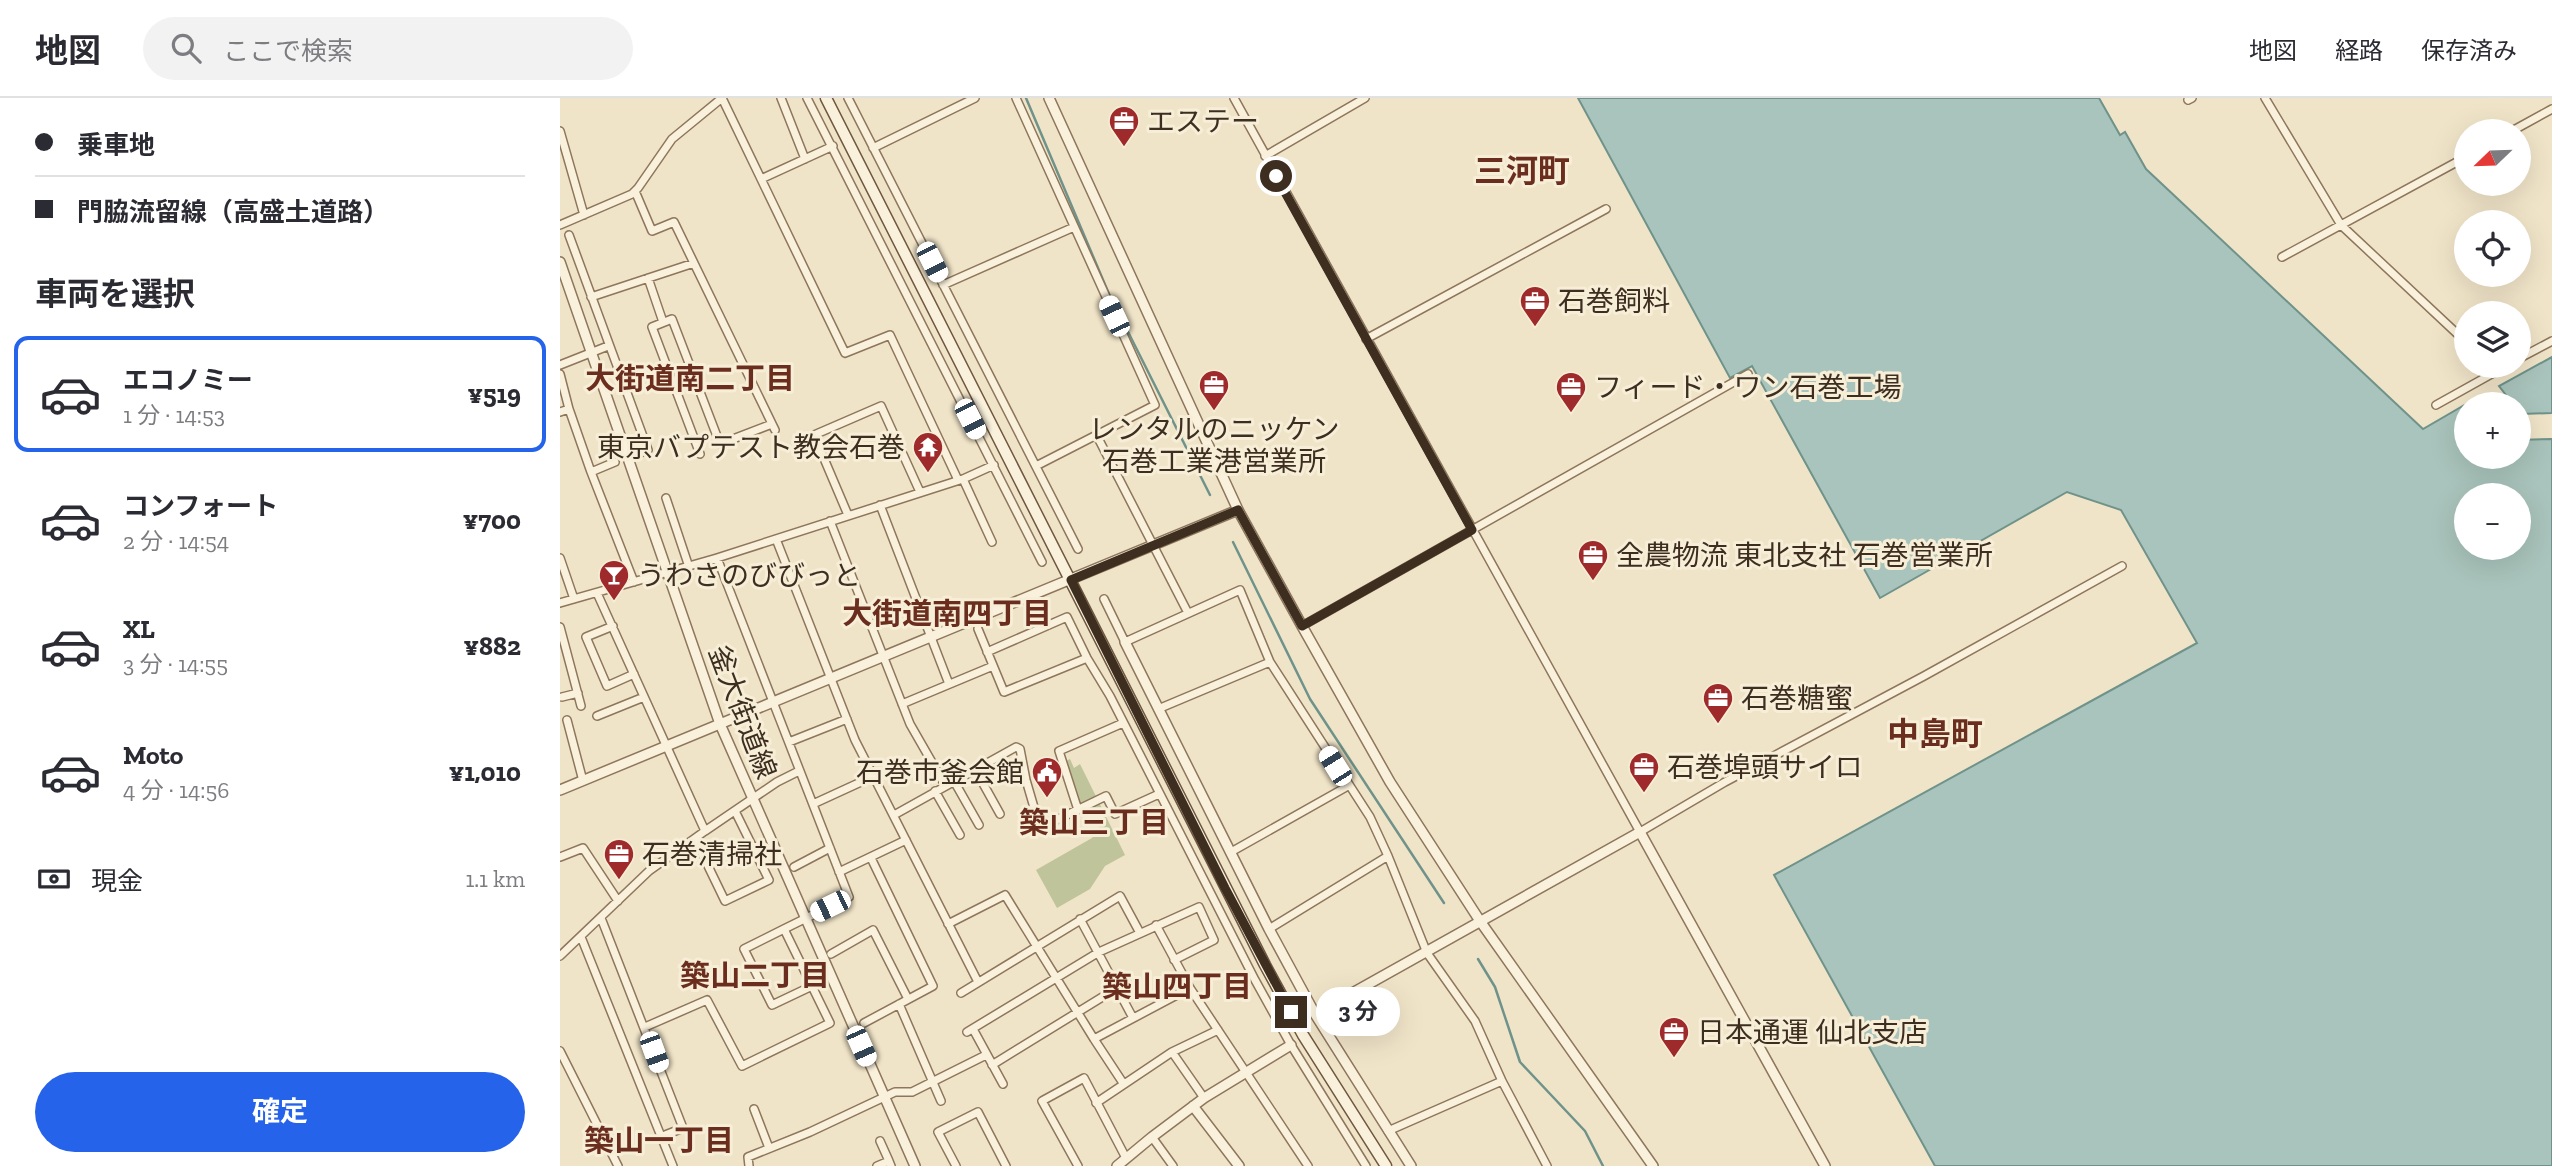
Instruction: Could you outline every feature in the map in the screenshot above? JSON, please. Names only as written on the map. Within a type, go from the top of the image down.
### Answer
[{"type":"main road","points":[[826,98],[1265,965],[1310,1046],[1386,1166]]},
{"type":"street","points":[[560,225],[635,191],[672,139],[722,98],[845,353],[890,335],[992,542]]},
{"type":"street","points":[[781,98],[805,159]]},
{"type":"street","points":[[807,98],[1042,562]]},
{"type":"street","points":[[848,98],[1078,549]]},
{"type":"street","points":[[873,148],[975,98]]},
{"type":"street","points":[[1016,98],[1155,405],[1036,466]]},
{"type":"street","points":[[1049,98],[1238,510],[1302,626],[1391,782],[1480,921],[1653,1166]]},
{"type":"street","points":[[1234,98],[1825,1166]]},
{"type":"street","points":[[1265,156],[1365,98]]},
{"type":"street","points":[[2265,98],[2341,225],[2454,331]]},
{"type":"street","points":[[2531,121],[2552,109]]},
{"type":"street","points":[[560,131],[584,215]]},
{"type":"street","points":[[761,179],[833,146]]},
{"type":"street","points":[[2282,257],[2454,164]]},
{"type":"street","points":[[635,191],[652,231],[674,222],[773,427],[720,444],[672,319],[663,322],[652,327],[700,454]]},
{"type":"street","points":[[1366,339],[1606,209]]},
{"type":"street","points":[[943,285],[1074,227]]},
{"type":"street","points":[[569,235],[648,450],[637,454]]},
{"type":"street","name":"釜大街道線","points":[[560,262],[720,724],[915,1166]]},
{"type":"street","points":[[591,298],[694,263]]},
{"type":"street","points":[[648,278],[663,322]]},
{"type":"street","points":[[2531,352],[2552,341]]},
{"type":"street","points":[[560,365],[608,346]]},
{"type":"street","points":[[560,374],[591,472],[634,582]]},
{"type":"street","points":[[1302,626],[1748,374]]},
{"type":"street","points":[[2436,405],[2479,378]]},
{"type":"street","points":[[848,516],[814,435],[881,406],[920,492]]},
{"type":"street","points":[[560,412],[569,409]]},
{"type":"street","points":[[1097,436],[1188,613]]},
{"type":"street","points":[[591,472],[615,462]]},
{"type":"street","points":[[560,603],[718,558],[960,480],[994,465]]},
{"type":"street","points":[[666,498],[689,567]]},
{"type":"street","points":[[880,505],[949,684]]},
{"type":"street","points":[[560,790],[1238,510]]},
{"type":"street","points":[[830,521],[910,724],[945,785]]},
{"type":"street","points":[[776,539],[847,719],[978,982]]},
{"type":"street","points":[[560,558],[573,599]]},
{"type":"street","points":[[718,558],[849,897],[744,949],[772,1005],[812,986]]},
{"type":"street","points":[[1315,1014],[1725,782],[2122,566]]},
{"type":"street","points":[[1125,642],[1240,590],[1270,662],[1370,817],[1427,953],[1475,1021],[1502,1081],[1547,1166]]},
{"type":"street","points":[[597,593],[705,831]]},
{"type":"street","points":[[1104,599],[1269,929],[1315,1014],[1411,1166]]},
{"type":"street","points":[[987,652],[1067,617],[1249,969],[1291,1045],[1366,1166]]},
{"type":"street","points":[[613,626],[586,637],[591,650],[607,686],[634,674]]},
{"type":"street","points":[[560,627],[581,706]]},
{"type":"street","points":[[978,629],[1004,692],[1087,658]]},
{"type":"street","points":[[1158,709],[1270,662]]},
{"type":"street","points":[[902,704],[993,666]]},
{"type":"street","points":[[562,697],[578,693]]},
{"type":"street","points":[[597,716],[644,697]]},
{"type":"street","points":[[789,742],[847,719]]},
{"type":"street","points":[[567,720],[583,780]]},
{"type":"street","points":[[1079,810],[1059,751],[1124,723]]},
{"type":"street","points":[[894,815],[1016,747],[1020,749],[1040,828],[1107,796],[1115,814],[1159,794]]},
{"type":"street","points":[[975,769],[1000,814]]},
{"type":"street","points":[[560,956],[649,871],[777,782],[799,771]]},
{"type":"street","points":[[813,804],[874,776]]},
{"type":"street","points":[[954,780],[979,825]]},
{"type":"street","points":[[1231,852],[1348,786]]},
{"type":"street","points":[[935,791],[960,835]]},
{"type":"street","points":[[695,839],[725,901],[769,880],[735,811]]},
{"type":"street","points":[[839,872],[906,840]]},
{"type":"street","points":[[560,857],[583,848],[618,901]]},
{"type":"street","points":[[794,867],[830,848]]},
{"type":"street","points":[[1269,929],[1388,856]]},
{"type":"street","points":[[864,1023],[933,986],[871,858]]},
{"type":"street","points":[[948,924],[1005,895],[1124,1083]]},
{"type":"street","points":[[961,993],[1119,896],[1139,933]]},
{"type":"street","points":[[1003,1084],[970,1031],[1099,952],[1199,906],[1214,940],[1174,961]]},
{"type":"street","points":[[601,918],[683,1128],[660,1137]]},
{"type":"street","points":[[1080,919],[1133,1018]]},
{"type":"street","points":[[1156,925],[1190,988],[1308,1166]]},
{"type":"street","points":[[645,1027],[707,1000],[742,1066],[830,1023],[784,929]]},
{"type":"street","points":[[831,954],[873,930],[908,999]]},
{"type":"street","points":[[581,937],[673,1166]]},
{"type":"street","points":[[992,1065],[1117,988]]},
{"type":"street","points":[[1094,1039],[1190,988]]},
{"type":"street","points":[[899,1004],[941,1101]]},
{"type":"street","points":[[1096,1103],[1172,1052],[1218,1030]]},
{"type":"street","points":[[1117,1166],[1204,1098],[1291,1045]]},
{"type":"street","points":[[560,1051],[618,1166]]},
{"type":"street","points":[[1172,1052],[1204,1098]]},
{"type":"street","points":[[749,1166],[748,1157],[810,1132],[895,1092],[912,1092],[986,1055]]},
{"type":"street","points":[[1078,1166],[1042,1101],[1084,1079],[1126,1158]]},
{"type":"street","points":[[1388,1131],[1502,1081]]},
{"type":"street","points":[[1193,1106],[1239,1166]]},
{"type":"street","points":[[754,1110],[769,1148]]},
{"type":"street","points":[[956,1166],[938,1132],[978,1112],[1006,1166]]},
{"type":"street","points":[[1152,1136],[1172,1166]]},
{"type":"street","points":[[877,1166],[890,1163],[880,1142]]},
{"type":"green space","points":[[1070,759],[1074,768],[1080,764],[1125,855],[1105,866],[1090,889],[1057,908],[1036,870],[1092,838],[1099,827],[1090,809],[1082,812],[1066,761]]},
{"type":"water","points":[[1578,98],[2099,98],[2120,135],[2125,132],[2146,169],[2423,429],[2454,411],[2454,469],[2531,469],[2531,440],[2552,439],[2552,1166],[1935,1166],[1774,875],[2197,643],[2121,510],[2067,492],[1880,598],[1752,366],[1730,378]]},
{"type":"water","points":[[2552,357],[2552,413],[2531,414],[2531,392],[2504,392],[2499,386],[2514,378],[2531,378],[2531,368]]},
{"type":"waterway","points":[[1026,98],[1109,294],[1210,495]]},
{"type":"waterway","points":[[1233,542],[1310,699],[1444,903]]},
{"type":"waterway","points":[[1478,959],[1495,987],[1520,1062],[1585,1131],[1603,1166]]},
{"type":"place","name":"エステー","points":[[1124,148]]},
{"type":"place","name":"石巻飼料","points":[[1535,328]]},
{"type":"place","name":"レンタルのニッケン 石巻工業港営業所","points":[[1214,412]]},
{"type":"place","name":"フィード・ワン石巻工場","points":[[1571,414]]},
{"type":"place","name":"東京バプテスト教会石巻","points":[[928,474]]},
{"type":"place","name":"全農物流 東北支社 石巻営業所","points":[[1593,582]]},
{"type":"place","name":"うわさのびびっと","points":[[614,602]]},
{"type":"place","name":"石巻糖蜜","points":[[1718,725]]},
{"type":"place","name":"石巻埠頭サイロ","points":[[1644,794]]},
{"type":"place","name":"石巻市釜会館","points":[[1047,799]]},
{"type":"place","name":"石巻清掃社","points":[[619,881]]},
{"type":"place","name":"日本通運 仙北支店","points":[[1674,1059]]},
{"type":"district","name":"三河町","points":[[1522,171]]},
{"type":"district","name":"大街道南二丁目","points":[[690,379]]},
{"type":"district","name":"大街道南四丁目","points":[[947,614]]},
{"type":"district","name":"中島町","points":[[1935,734]]},
{"type":"district","name":"築山三丁目","points":[[1094,823]]},
{"type":"district","name":"築山二丁目","points":[[755,976]]},
{"type":"district","name":"築山四丁目","points":[[1177,987]]},
{"type":"district","name":"築山一丁目","points":[[659,1141]]},
{"type":"route","points":[[1276,176],[1472,530],[1302,626],[1238,510],[1071,580],[1225,888],[1291,1012]]}]
